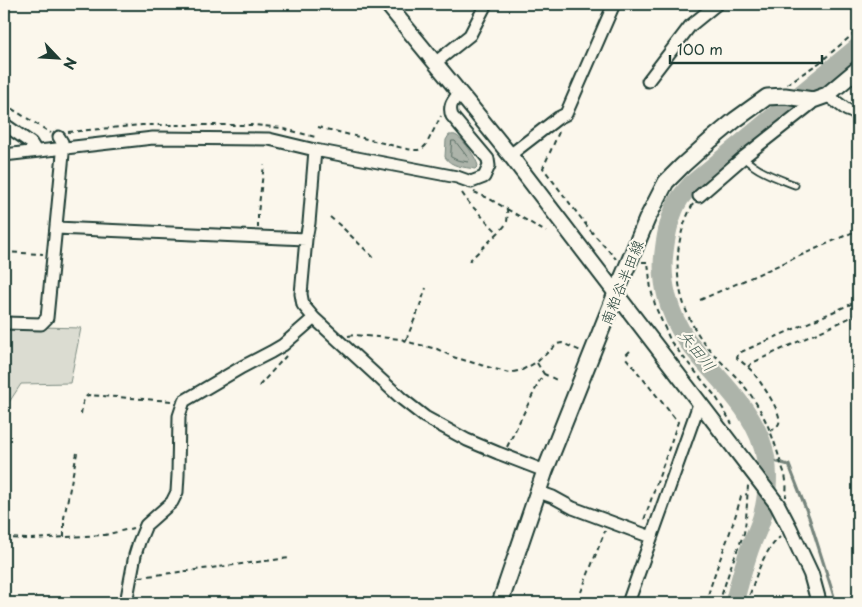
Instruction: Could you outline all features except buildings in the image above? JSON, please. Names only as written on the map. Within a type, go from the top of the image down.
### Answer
[{"type":"main road","points":[[820,97],[858,68]]},
{"type":"main road","name":"南粕谷半田線","points":[[500,603],[545,471],[647,218],[666,182],[735,120],[767,97],[820,97]]},
{"type":"street","points":[[387,4],[510,156],[779,507],[811,574],[819,603]]},
{"type":"street","points":[[435,63],[470,35],[486,4]]},
{"type":"street","points":[[510,156],[558,118],[566,114],[614,4]]},
{"type":"street","points":[[648,81],[690,26],[717,4]]},
{"type":"street","points":[[4,155],[36,151],[60,143],[153,138],[268,139],[456,177],[471,182],[484,177],[490,166],[488,159],[452,116],[451,104],[459,93]]},
{"type":"street","points":[[699,196],[820,97],[858,114]]},
{"type":"street","points":[[4,124],[30,143],[36,151]]},
{"type":"street","points":[[4,323],[41,324],[47,318],[61,175],[60,143]]},
{"type":"street","points":[[315,150],[301,294],[302,305],[402,399],[425,417],[467,440],[545,471]]},
{"type":"street","points":[[56,228],[306,240]]},
{"type":"street","points":[[126,603],[137,549],[145,528],[150,521],[172,502],[177,492],[179,416],[184,401],[242,366],[283,345],[314,318]]},
{"type":"street","points":[[628,603],[645,534],[699,404]]},
{"type":"street","points":[[539,492],[608,522],[645,534]]},
{"type":"lane","points":[[744,158],[751,165],[764,172],[795,185]]},
{"type":"path","points":[[781,97],[781,87],[819,63],[858,30]]},
{"type":"path","points":[[4,104],[45,130],[60,143],[64,133],[142,125],[254,125],[281,128],[315,137]]},
{"type":"path","points":[[318,127],[418,150],[423,149],[441,116],[450,108]]},
{"type":"path","points":[[559,132],[544,168],[590,230],[616,259],[627,267],[635,262],[648,262],[651,290],[656,308],[671,342],[716,397],[725,412],[736,435],[730,443]]},
{"type":"path","points":[[259,237],[258,213],[264,165]]},
{"type":"path","points":[[473,191],[546,232]]},
{"type":"path","points":[[462,193],[469,203],[498,232]]},
{"type":"path","points":[[699,196],[692,205],[685,220],[680,238],[677,257],[678,282],[684,305],[700,338],[748,390],[775,441],[786,480],[786,499],[779,507]]},
{"type":"path","points":[[469,261],[508,221],[507,209]]},
{"type":"path","points":[[330,217],[374,258]]},
{"type":"path","points":[[700,300],[858,230]]},
{"type":"path","points":[[4,252],[53,254]]},
{"type":"path","points":[[406,340],[426,288]]},
{"type":"path","points":[[770,431],[778,426],[780,422],[778,413],[764,388],[737,358],[738,355],[741,352],[858,301]]},
{"type":"path","points":[[748,368],[752,363],[858,314]]},
{"type":"path","points":[[336,338],[357,336],[406,340],[436,349],[453,357],[509,373],[522,370],[537,362],[554,346],[562,343],[592,355]]},
{"type":"path","points":[[630,351],[626,358],[678,422],[645,534]]},
{"type":"path","points":[[537,362],[544,374],[559,382]]},
{"type":"path","points":[[501,454],[506,448],[544,374]]},
{"type":"path","points":[[81,414],[83,402],[85,397],[88,396],[184,401]]},
{"type":"path","points":[[64,537],[64,518],[77,453]]},
{"type":"path","points":[[719,603],[744,533],[748,476],[754,474]]},
{"type":"path","points":[[706,603],[741,496],[747,494]]},
{"type":"path","points":[[581,592],[608,522]]},
{"type":"path","points":[[4,538],[105,535],[140,526],[145,528]]},
{"type":"path","points":[[752,603],[748,602],[759,568],[767,552],[790,529]]},
{"type":"path","points":[[130,577],[289,558]]},
{"type":"path","points":[[160,603],[171,601]]},
{"type":"shaded area","points":[[4,326],[81,328],[70,383],[21,384],[4,410]]},
{"type":"water","points":[[449,135],[460,138],[473,154],[478,166],[475,169],[454,165],[445,157],[446,140]]},
{"type":"waterway","name":"矢田川","points":[[734,603],[746,559],[761,521],[766,494],[766,460],[754,425],[745,410],[686,339],[675,319],[667,297],[663,275],[667,231],[680,198],[692,184],[858,47]]},
{"type":"waterway","points":[[766,459],[789,465],[809,517],[836,603]]}]
